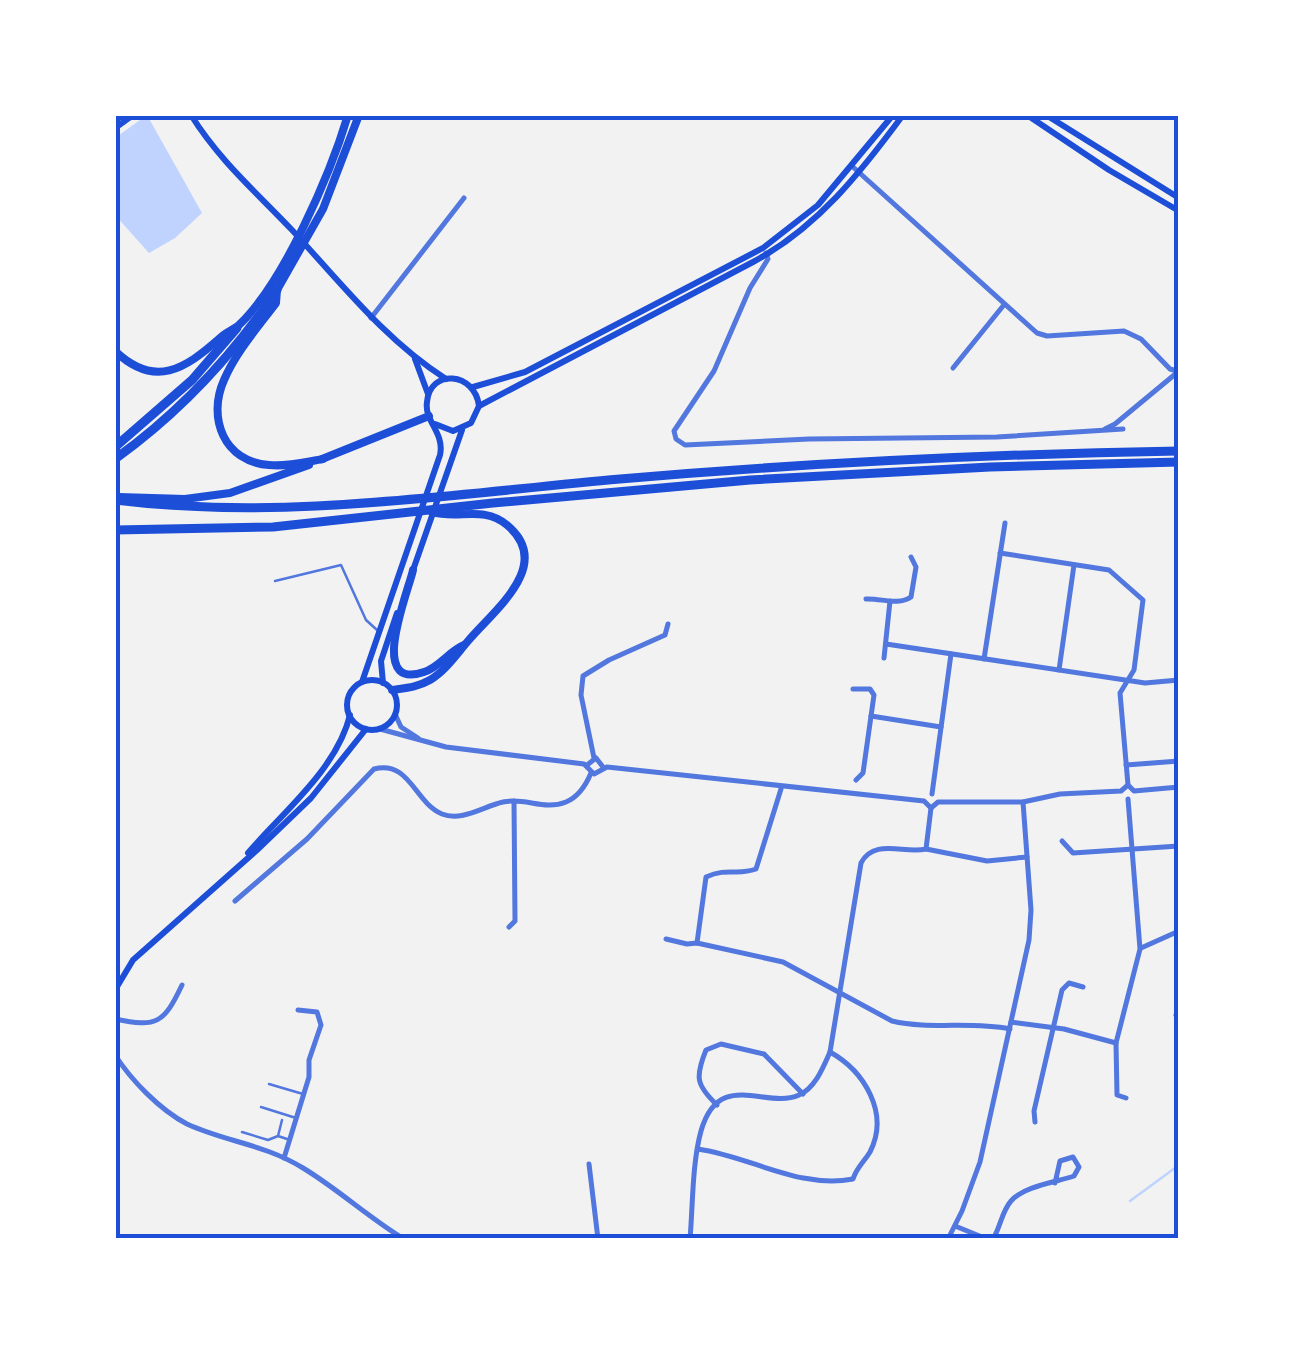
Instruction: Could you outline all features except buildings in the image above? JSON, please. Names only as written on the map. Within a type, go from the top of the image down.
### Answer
[{"type":"highway","points":[[115,447],[192,380],[237,328],[274,276],[303,226],[348,115]]},
{"type":"highway","points":[[115,460],[212,374],[277,290],[323,208],[359,115]]},
{"type":"highway","points":[[277,290],[276,302],[224,378],[217,403],[218,426],[233,451],[253,462],[282,466],[322,459]]},
{"type":"highway","points":[[115,351],[128,364],[159,373],[188,364],[225,333],[237,328]]},
{"type":"highway","points":[[115,498],[185,499],[230,493],[432,420]]},
{"type":"highway","points":[[115,498],[193,508],[309,509],[808,465],[1179,451]]},
{"type":"highway","points":[[115,530],[274,527],[768,479],[1179,462]]},
{"type":"highway","points":[[392,690],[414,687],[434,678],[516,588],[523,572],[523,548],[509,527],[494,517],[477,512],[440,514],[428,510]]},
{"type":"highway","points":[[413,570],[392,644],[397,666],[404,672],[422,673],[464,645]]},
{"type":"main road","points":[[115,128],[133,115]]},
{"type":"main road","points":[[191,115],[230,168],[371,318],[415,358],[446,379]]},
{"type":"main road","points":[[856,170],[893,115]]},
{"type":"main road","points":[[479,406],[765,251],[814,220],[903,115]]},
{"type":"main road","points":[[1028,115],[1179,211]]},
{"type":"main road","points":[[1046,115],[1179,198]]},
{"type":"main road","points":[[473,387],[525,372],[765,251]]},
{"type":"main road","points":[[238,866],[317,775],[346,727],[350,715],[348,697],[362,682],[410,546],[442,446],[415,358]]},
{"type":"main road","points":[[428,395],[438,382],[462,380],[473,387],[479,406],[474,420],[463,428],[448,430],[432,420]]},
{"type":"main road","points":[[383,683],[380,660],[463,428]]},
{"type":"main road","points":[[350,715],[357,725],[380,729],[395,714],[392,690],[383,683],[362,682]]},
{"type":"main road","points":[[115,990],[132,960],[311,798],[366,729]]},
{"type":"street","points":[[856,170],[1025,325],[1048,336],[1133,334],[1170,369],[1178,371]]},
{"type":"street","points":[[371,318],[464,198]]},
{"type":"street","points":[[765,251],[768,259],[750,288],[714,371],[674,431],[685,446],[848,438],[997,438],[1123,429]]},
{"type":"street","points":[[953,368],[1003,306]]},
{"type":"street","points":[[1102,430],[1115,424],[1178,371]]},
{"type":"street","points":[[984,659],[1005,523]]},
{"type":"street","points":[[1000,554],[1109,570],[1143,600],[1134,670],[1120,693],[1131,788],[1128,798],[1140,949],[1116,1042],[1117,1095],[1126,1098]]},
{"type":"street","points":[[866,599],[890,602],[911,597],[916,568],[912,556]]},
{"type":"street","points":[[1058,670],[1074,565]]},
{"type":"street","points":[[884,658],[890,602]]},
{"type":"street","points":[[594,758],[580,695],[583,676],[665,635],[668,624]]},
{"type":"street","points":[[886,644],[1128,681],[1179,680]]},
{"type":"street","points":[[924,801],[932,794],[951,654]]},
{"type":"street","points":[[853,689],[870,689],[874,695],[863,773],[856,780]]},
{"type":"street","points":[[395,714],[401,727],[425,742]]},
{"type":"street","points":[[871,716],[941,727]]},
{"type":"street","points":[[380,729],[425,742],[587,765]]},
{"type":"street","points":[[587,765],[594,758]]},
{"type":"street","points":[[594,758],[601,760],[604,767]]},
{"type":"street","points":[[1126,765],[1179,761]]},
{"type":"street","points":[[587,765],[591,773]]},
{"type":"street","points":[[235,901],[307,839],[374,769],[387,766],[399,770],[446,816],[514,801],[544,806],[566,802],[584,788],[591,773]]},
{"type":"street","points":[[591,773],[599,773],[604,767]]},
{"type":"street","points":[[604,767],[924,801],[930,808],[926,849]]},
{"type":"street","points":[[930,808],[938,802],[1023,802],[1060,794],[1179,787]]},
{"type":"street","points":[[698,942],[706,877],[723,869],[756,869],[782,788]]},
{"type":"street","points":[[1121,791],[1128,798]]},
{"type":"street","points":[[932,794],[938,802]]},
{"type":"street","points":[[509,928],[515,921],[514,801]]},
{"type":"street","points":[[948,1239],[980,1162],[1029,940],[1023,802]]},
{"type":"street","points":[[1062,841],[1073,853],[1179,846]]},
{"type":"street","points":[[690,1239],[701,1131],[716,1105],[741,1094],[788,1099],[803,1094],[818,1077],[830,1052],[864,856],[882,848],[926,849],[988,860],[1027,858]]},
{"type":"street","points":[[1140,949],[1179,931]]},
{"type":"street","points":[[666,939],[687,944],[698,942],[783,962],[892,1021],[909,1025],[1052,1027],[1116,1042]]},
{"type":"street","points":[[1035,1122],[1034,1111],[1062,990],[1069,983],[1084,987]]},
{"type":"street","points":[[115,1019],[142,1024],[158,1021],[170,1011],[182,985]]},
{"type":"street","points":[[284,1158],[321,1019],[317,1012],[298,1010]]},
{"type":"street","points":[[716,1105],[698,1082],[706,1050],[721,1044],[764,1054],[803,1094]]},
{"type":"street","points":[[698,1149],[818,1182],[853,1179],[856,1168],[870,1152],[874,1108],[870,1092],[857,1071],[830,1052]]},
{"type":"street","points":[[116,1054],[130,1075],[175,1117],[202,1130],[272,1151],[404,1239]]},
{"type":"street","points":[[954,1226],[990,1239],[1011,1201],[1020,1194],[1074,1176],[1079,1170],[1072,1157],[1060,1161],[1055,1182]]},
{"type":"street","points":[[589,1164],[598,1239]]},
{"type":"lane","points":[[275,580],[341,564],[366,620],[379,632]]},
{"type":"lane","points":[[269,1084],[304,1094]]},
{"type":"lane","points":[[261,1107],[297,1118]]},
{"type":"lane","points":[[278,1136],[282,1120]]},
{"type":"lane","points":[[242,1132],[268,1140],[278,1136],[291,1140]]},
{"type":"water","points":[[147,115],[202,213],[175,238],[149,253],[115,215],[115,138]]},
{"type":"waterway","points":[[1130,1201],[1179,1165]]}]
